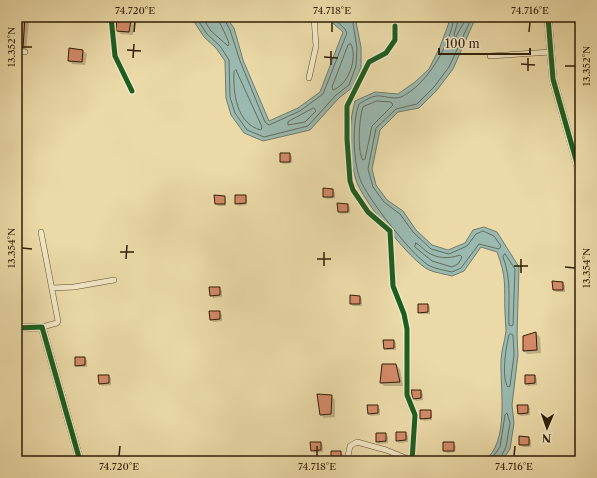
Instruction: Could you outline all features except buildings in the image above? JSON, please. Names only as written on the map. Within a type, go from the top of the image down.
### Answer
[{"type":"street","points":[[111,17],[115,56],[132,91]]},
{"type":"street","points":[[309,78],[316,46],[314,17]]},
{"type":"street","points":[[548,17],[553,79],[580,174]]},
{"type":"street","points":[[347,461],[350,446],[356,442],[386,450],[413,461],[415,413],[407,395],[407,329],[404,314],[393,286],[390,231],[368,212],[353,190],[350,181],[347,139],[348,104],[369,62],[385,54],[394,42],[395,26]]},
{"type":"street","points":[[17,51],[25,52]]},
{"type":"street","points":[[490,56],[551,52]]},
{"type":"street","points":[[17,328],[42,326],[58,322],[41,232]]},
{"type":"street","points":[[52,288],[74,287],[114,280]]},
{"type":"street","points":[[42,326],[80,461]]},
{"type":"water","points":[[191,17],[226,17],[234,28],[243,60],[269,121],[298,108],[320,92],[343,32],[326,17],[355,17],[361,47],[361,67],[353,87],[339,98],[310,130],[263,141],[244,133],[231,115],[226,98],[225,61],[216,48],[204,37]]},
{"type":"water","points":[[451,17],[476,17],[453,69],[437,90],[419,108],[398,112],[380,130],[372,169],[376,185],[387,200],[403,211],[416,230],[432,245],[448,250],[465,243],[473,230],[484,227],[497,232],[519,267],[517,335],[518,355],[512,405],[514,423],[510,449],[502,461],[484,461],[492,452],[497,441],[501,429],[502,415],[501,357],[506,329],[505,289],[504,276],[497,252],[481,247],[464,271],[452,276],[429,270],[421,265],[399,243],[367,201],[356,180],[351,161],[350,130],[355,101],[375,92],[398,94],[415,82],[429,69],[440,47]]},
{"type":"cycle path","points":[[111,17],[115,56],[132,91]]},
{"type":"cycle path","points":[[548,17],[553,79],[580,174]]},
{"type":"cycle path","points":[[395,26],[395,40],[386,53],[369,62],[347,106],[347,139],[350,181],[353,190],[368,212],[390,231],[393,286],[404,314],[407,329],[407,395],[415,415],[412,461]]},
{"type":"cycle path","points":[[17,328],[42,327],[80,461]]}]
